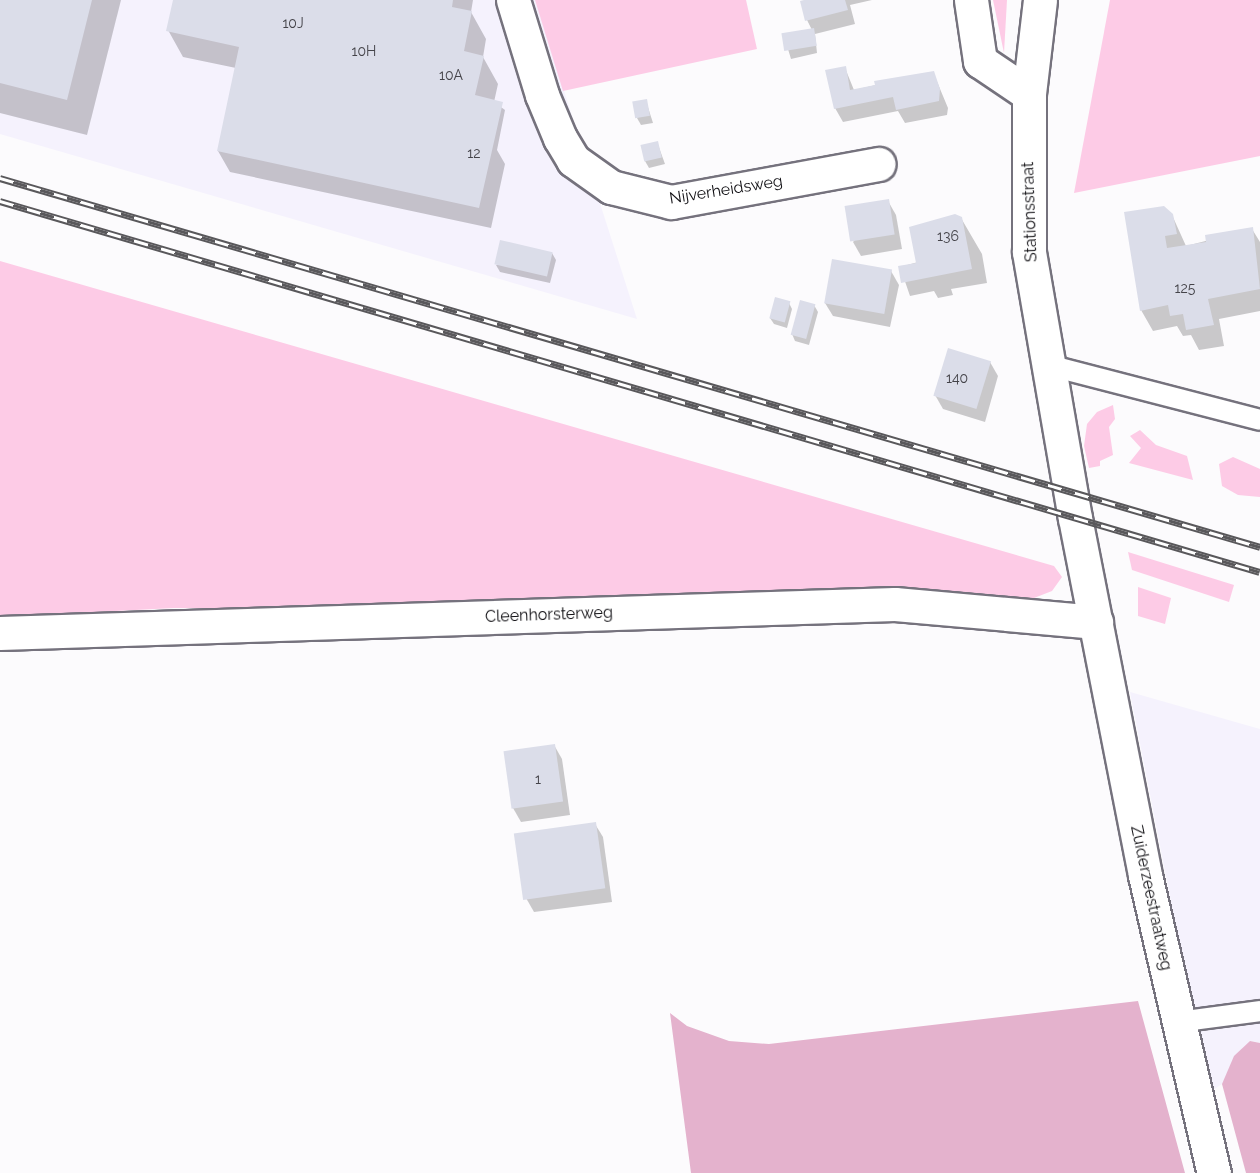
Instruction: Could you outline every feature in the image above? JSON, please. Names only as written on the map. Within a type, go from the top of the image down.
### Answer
[{"type":"street","name":"Nijverheidsweg","points":[[513,0],[542,95],[560,138],[573,160],[611,187],[671,202],[879,164]]},
{"type":"street","points":[[971,0],[981,61],[1029,94]]},
{"type":"street","name":"Stationsstraat","points":[[1040,0],[1029,94],[1029,252],[1096,622]]},
{"type":"street","name":"Cleenhorsterweg","points":[[0,633],[895,604],[1096,622]]},
{"type":"street","name":"Zuiderzeestraatweg","points":[[1096,622],[1177,1022],[1214,1173]]},
{"type":"lane","points":[[1048,365],[1260,420]]},
{"type":"lane","points":[[1177,1022],[1260,1011]]},
{"type":"shaded area","points":[[0,0],[535,0],[637,319],[0,134]]},
{"type":"shaded area","points":[[535,0],[746,0],[757,49],[563,91]]},
{"type":"shaded area","points":[[993,0],[1007,0],[1004,53]]},
{"type":"shaded area","points":[[1110,0],[1260,0],[1260,156],[1074,193]]},
{"type":"shaded area","points":[[0,261],[1054,566],[1062,577],[1052,591],[1034,598],[745,594],[549,598],[351,609],[174,608],[0,617]]},
{"type":"shaded area","points":[[1113,405],[1115,419],[1109,427],[1113,455],[1100,461],[1100,466],[1089,468],[1084,446],[1087,424],[1097,412]]},
{"type":"shaded area","points":[[1140,430],[1156,445],[1187,456],[1193,480],[1129,463],[1141,448],[1130,436]]},
{"type":"shaded area","points":[[1233,457],[1260,469],[1260,497],[1238,495],[1222,486],[1219,464]]},
{"type":"shaded area","points":[[1128,552],[1234,585],[1229,602],[1132,570]]},
{"type":"shaded area","points":[[1138,587],[1171,598],[1165,624],[1138,616]]},
{"type":"shaded area","points":[[1130,692],[1260,729],[1260,1043],[1250,1041],[1222,1084],[1213,1090],[1178,938]]},
{"type":"shaded area","points":[[1138,1001],[1185,1173],[691,1173],[670,1013],[687,1026],[729,1041],[769,1044]]},
{"type":"shaded area","points":[[1250,1041],[1260,1043],[1260,1173],[1246,1173],[1222,1084],[1234,1056]]},
{"type":"building","points":[[0,0],[92,0],[67,100],[0,83]]},
{"type":"building","points":[[173,0],[453,0],[452,7],[472,11],[464,51],[484,56],[475,95],[503,102],[479,208],[217,151],[239,47],[166,31]]},
{"type":"building","points":[[845,0],[848,10],[805,21],[800,1]]},
{"type":"building","points":[[814,28],[817,46],[784,51],[781,33]]},
{"type":"building","points":[[846,66],[850,90],[875,85],[874,81],[934,71],[940,89],[939,101],[896,110],[893,97],[834,109],[825,70]]},
{"type":"building","points":[[647,99],[650,116],[635,118],[632,102]]},
{"type":"building","points":[[658,141],[662,158],[644,162],[640,145]]},
{"type":"building","points":[[889,199],[895,235],[850,242],[845,206]]},
{"type":"building","points":[[1164,206],[1173,214],[1177,234],[1165,236],[1167,248],[1206,242],[1205,235],[1253,227],[1260,289],[1208,299],[1214,325],[1186,330],[1183,314],[1170,316],[1168,305],[1140,311],[1124,212]]},
{"type":"building","points":[[955,214],[962,217],[972,269],[901,283],[898,266],[916,263],[909,227]]},
{"type":"building","points":[[500,240],[553,252],[547,277],[494,264]]},
{"type":"building","points":[[832,259],[892,270],[884,314],[824,303]]},
{"type":"building","points":[[775,297],[790,301],[785,322],[769,318]]},
{"type":"building","points":[[800,300],[815,304],[806,339],[791,335]]},
{"type":"building","points":[[948,348],[991,361],[976,409],[933,396]]},
{"type":"building","points":[[555,744],[563,801],[512,809],[504,751]]},
{"type":"building","points":[[596,822],[605,888],[523,900],[514,834]]},
{"type":"railway","points":[[0,178],[1260,547]]},
{"type":"railway","points":[[0,201],[1260,572]]}]
